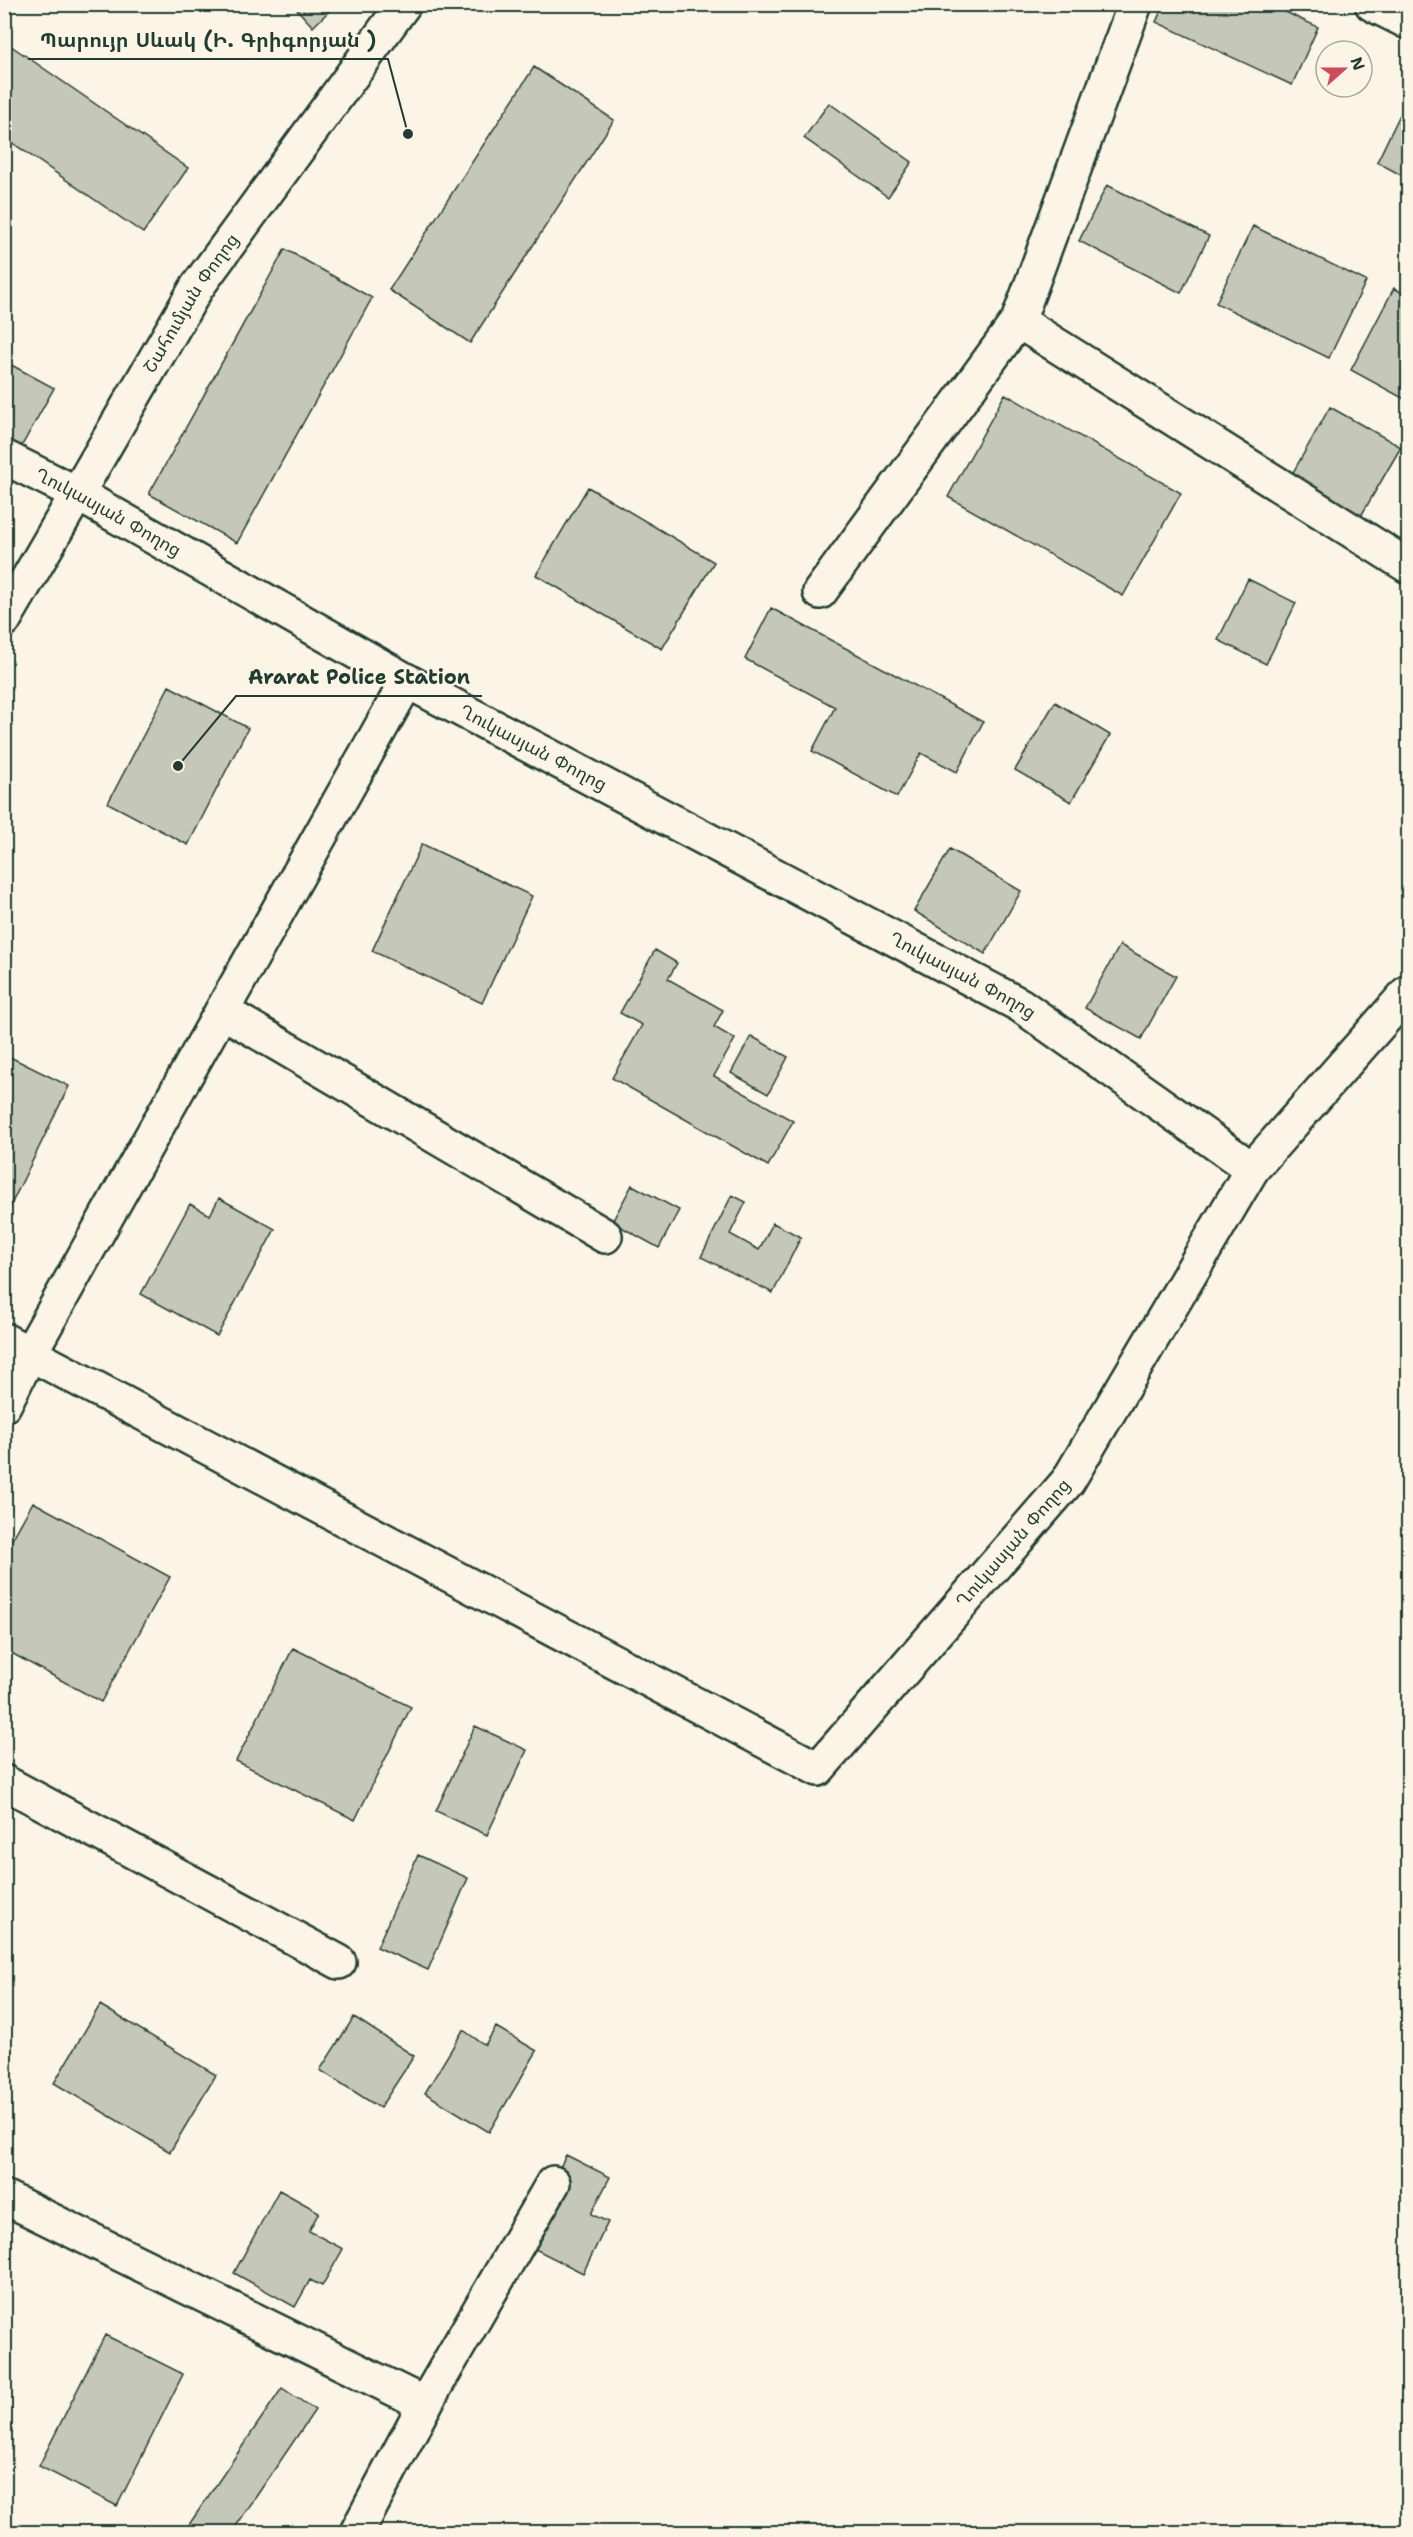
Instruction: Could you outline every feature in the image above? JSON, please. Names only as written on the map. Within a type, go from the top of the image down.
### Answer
[{"type":"street","name":"Շահումյան Փողոց","points":[[4,620],[197,287],[404,4]]},
{"type":"street","points":[[820,592],[1018,321],[1135,4]]},
{"type":"street","points":[[1372,4],[1408,22]]},
{"type":"street","points":[[1018,321],[1408,566]]},
{"type":"street","name":"Ղուկասյան Փողոց","points":[[4,458],[76,493],[407,681],[1020,1005],[1252,1169],[1068,1481],[818,1769],[17,1347]]},
{"type":"street","points":[[4,1405],[17,1347],[222,1011],[407,681]]},
{"type":"street","points":[[1252,1169],[1408,992]]},
{"type":"street","points":[[222,1011],[605,1236]]},
{"type":"street","points":[[4,1782],[339,1962]]},
{"type":"street","points":[[357,2532],[425,2404],[553,2183]]},
{"type":"street","points":[[4,2197],[425,2404]]},
{"type":"building","points":[[292,4],[336,4],[313,27]]},
{"type":"building","points":[[1164,4],[1268,4],[1318,27],[1292,85],[1156,22]]},
{"type":"building","points":[[4,41],[188,168],[143,233],[4,137]]},
{"type":"building","points":[[534,67],[614,120],[470,343],[389,290]]},
{"type":"building","points":[[1408,98],[1408,179],[1377,162]]},
{"type":"building","points":[[829,103],[912,162],[888,197],[804,138]]},
{"type":"building","points":[[1107,185],[1209,236],[1181,293],[1079,241]]},
{"type":"building","points":[[1253,226],[1366,281],[1329,358],[1216,303]]},
{"type":"building","points":[[285,249],[372,298],[237,543],[149,494]]},
{"type":"building","points":[[1394,288],[1408,296],[1408,401],[1351,370]]},
{"type":"building","points":[[4,361],[54,388],[15,458],[4,452]]},
{"type":"building","points":[[1005,394],[1181,493],[1123,596],[948,497]]},
{"type":"building","points":[[1330,407],[1401,447],[1361,516],[1291,476]]},
{"type":"building","points":[[588,487],[714,562],[662,649],[536,575]]},
{"type":"building","points":[[1248,579],[1296,603],[1266,664],[1218,640]]},
{"type":"building","points":[[771,608],[983,722],[957,772],[921,753],[897,797],[812,751],[835,707],[745,659]]},
{"type":"building","points":[[169,686],[248,728],[188,845],[108,803]]},
{"type":"building","points":[[1055,702],[1110,735],[1071,802],[1015,770]]},
{"type":"building","points":[[422,844],[532,896],[482,1003],[372,951]]},
{"type":"building","points":[[950,849],[1021,891],[985,954],[914,911]]},
{"type":"building","points":[[1120,945],[1176,976],[1141,1039],[1085,1008]]},
{"type":"building","points":[[655,950],[677,963],[668,979],[723,1010],[714,1027],[735,1039],[714,1076],[793,1121],[768,1166],[612,1078],[642,1025],[620,1013]]},
{"type":"building","points":[[751,1036],[788,1057],[768,1094],[731,1073]]},
{"type":"building","points":[[4,1054],[69,1086],[4,1219]]},
{"type":"building","points":[[632,1185],[679,1210],[659,1248],[612,1222]]},
{"type":"building","points":[[732,1195],[746,1202],[730,1234],[759,1250],[773,1223],[801,1237],[773,1293],[701,1257]]},
{"type":"building","points":[[219,1198],[275,1229],[217,1336],[141,1294],[190,1204],[210,1215]]},
{"type":"building","points":[[33,1502],[170,1577],[101,1702],[4,1649],[4,1554]]},
{"type":"building","points":[[293,1648],[411,1707],[355,1820],[236,1761]]},
{"type":"building","points":[[475,1726],[527,1750],[487,1835],[436,1811]]},
{"type":"building","points":[[418,1855],[468,1878],[428,1970],[377,1947]]},
{"type":"building","points":[[100,2005],[216,2075],[170,2152],[54,2083]]},
{"type":"building","points":[[354,2017],[414,2056],[380,2108],[320,2070]]},
{"type":"building","points":[[496,2027],[537,2051],[489,2132],[425,2093],[463,2030],[485,2045]]},
{"type":"building","points":[[566,2155],[610,2177],[591,2214],[608,2222],[583,2273],[523,2243]]},
{"type":"building","points":[[279,2190],[319,2212],[309,2231],[343,2249],[322,2286],[310,2280],[295,2307],[234,2273]]},
{"type":"building","points":[[105,2335],[183,2374],[117,2506],[39,2466]]},
{"type":"building","points":[[282,2388],[315,2410],[232,2532],[184,2532]]},
{"type":"place","name":"Պարույր Սևակ (Ի. Գրիգորյան )","points":[[408,134]]},
{"type":"place","name":"Ararat Police Station","points":[[178,766]]}]
